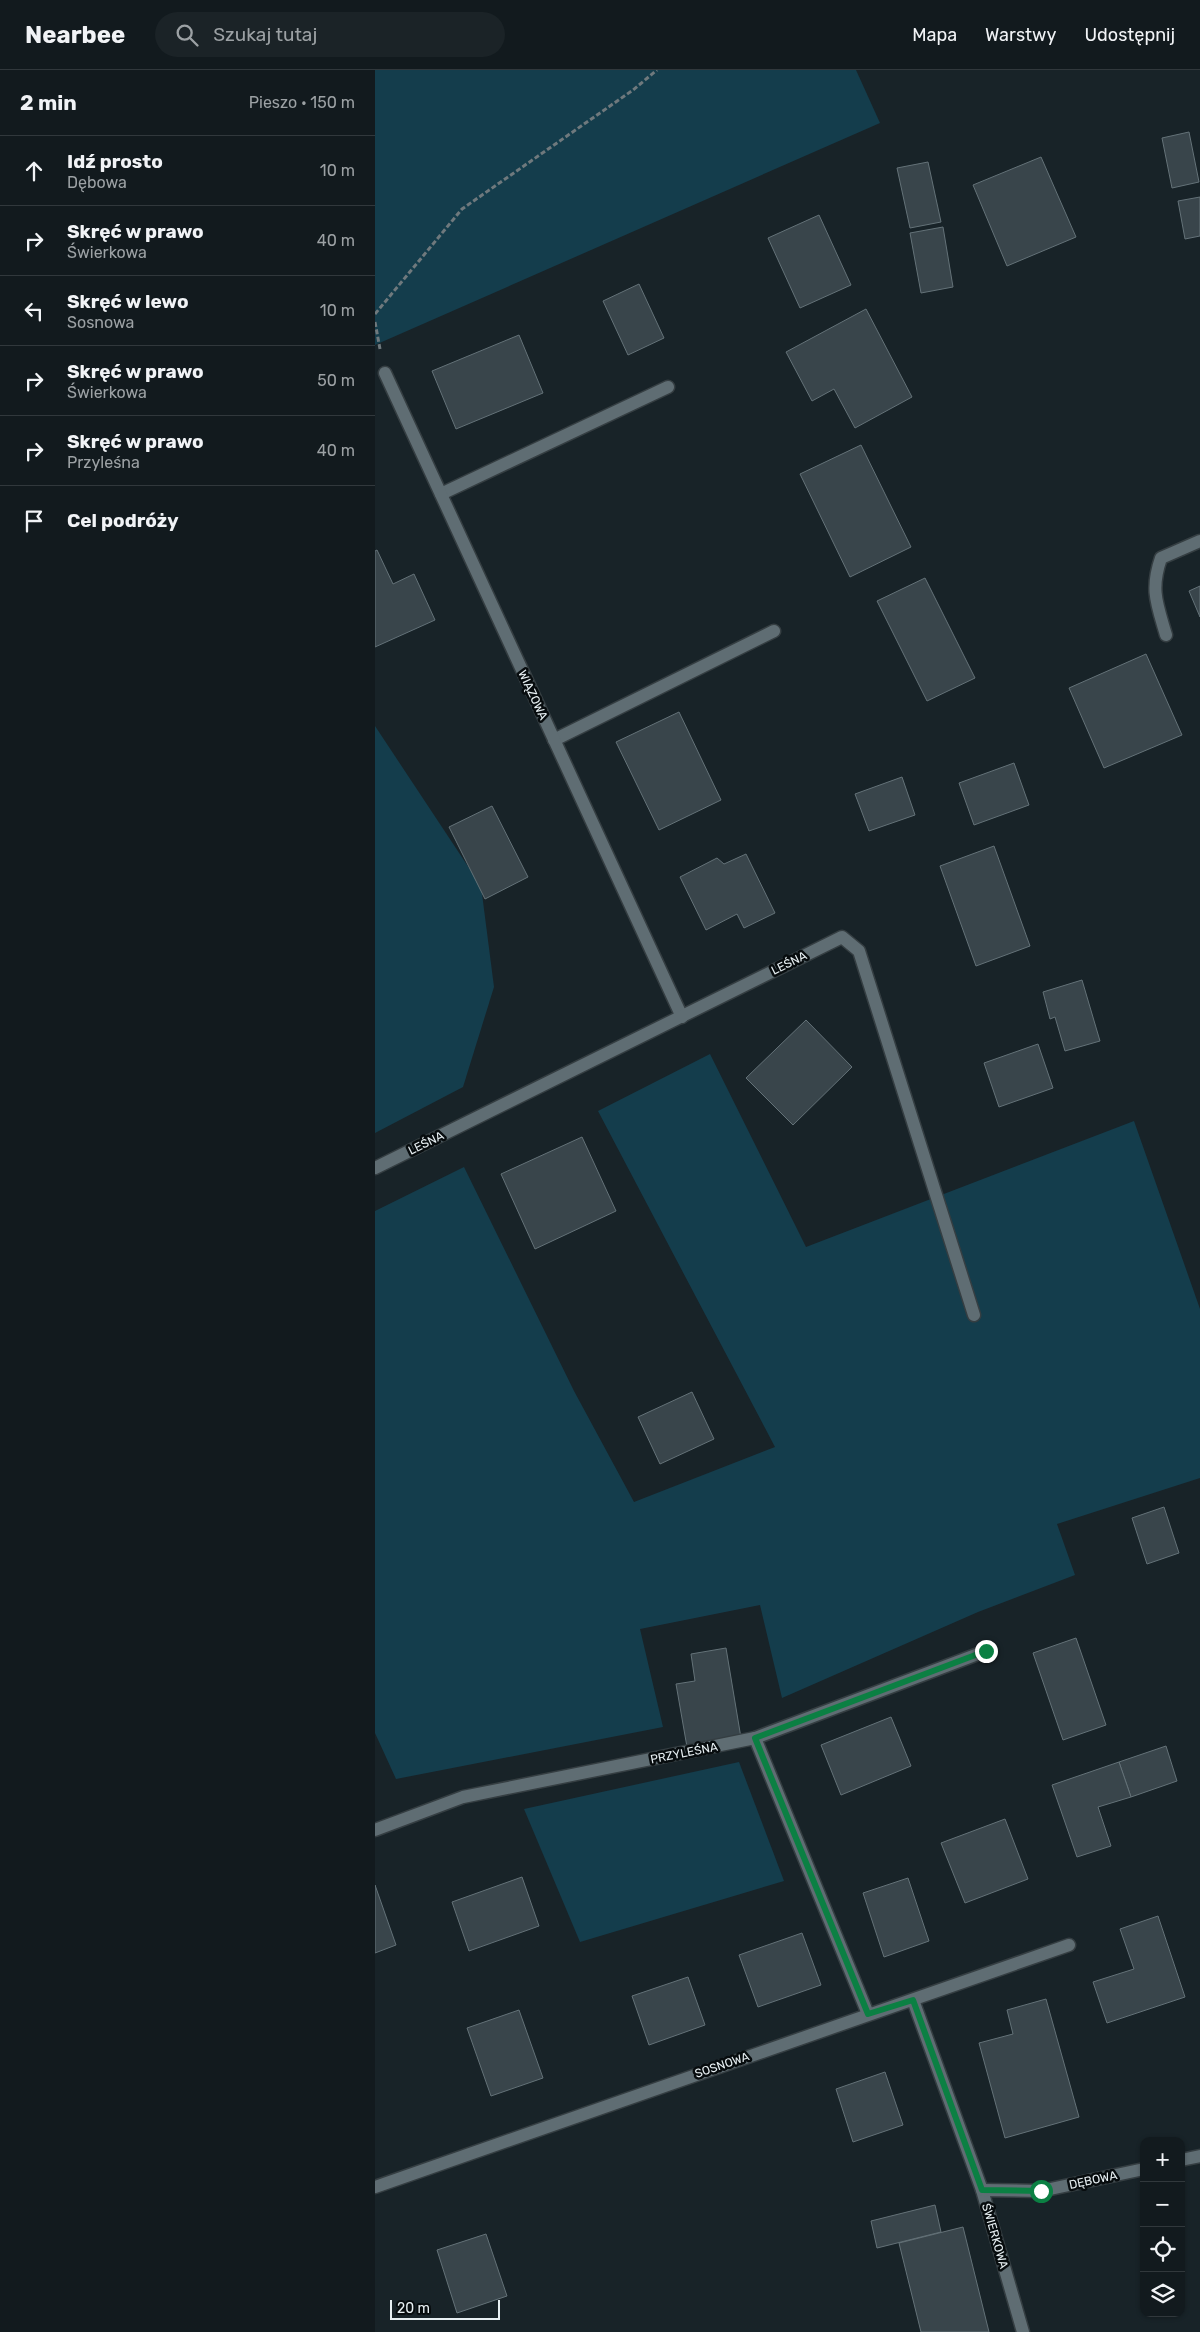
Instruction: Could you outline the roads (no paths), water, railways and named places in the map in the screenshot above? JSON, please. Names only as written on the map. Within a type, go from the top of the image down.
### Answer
[{"type":"street","name":"WIĄZOWA","points":[[385,373],[682,1017]]},
{"type":"street","points":[[441,494],[668,387]]},
{"type":"street","points":[[1166,635],[1154,590],[1155,575],[1161,558],[1200,541]]},
{"type":"street","points":[[554,740],[774,631]]},
{"type":"street","name":"LEŚNA","points":[[375,1168],[842,937],[859,951],[974,1315]]},
{"type":"street","name":"PRZYLEŚNA","points":[[375,1830],[463,1797],[755,1738],[986,1651]]},
{"type":"street","points":[[755,1738],[868,2014]]},
{"type":"street","name":"SOSNOWA","points":[[375,2187],[1069,1945]]},
{"type":"street","name":"ŚWIERKOWA","points":[[913,2000],[982,2190],[1023,2332]]},
{"type":"street","points":[[1185,2159],[1200,2156]]},
{"type":"street","name":"DĘBOWA","points":[[982,2190],[1041,2191],[1140,2170]]}]
